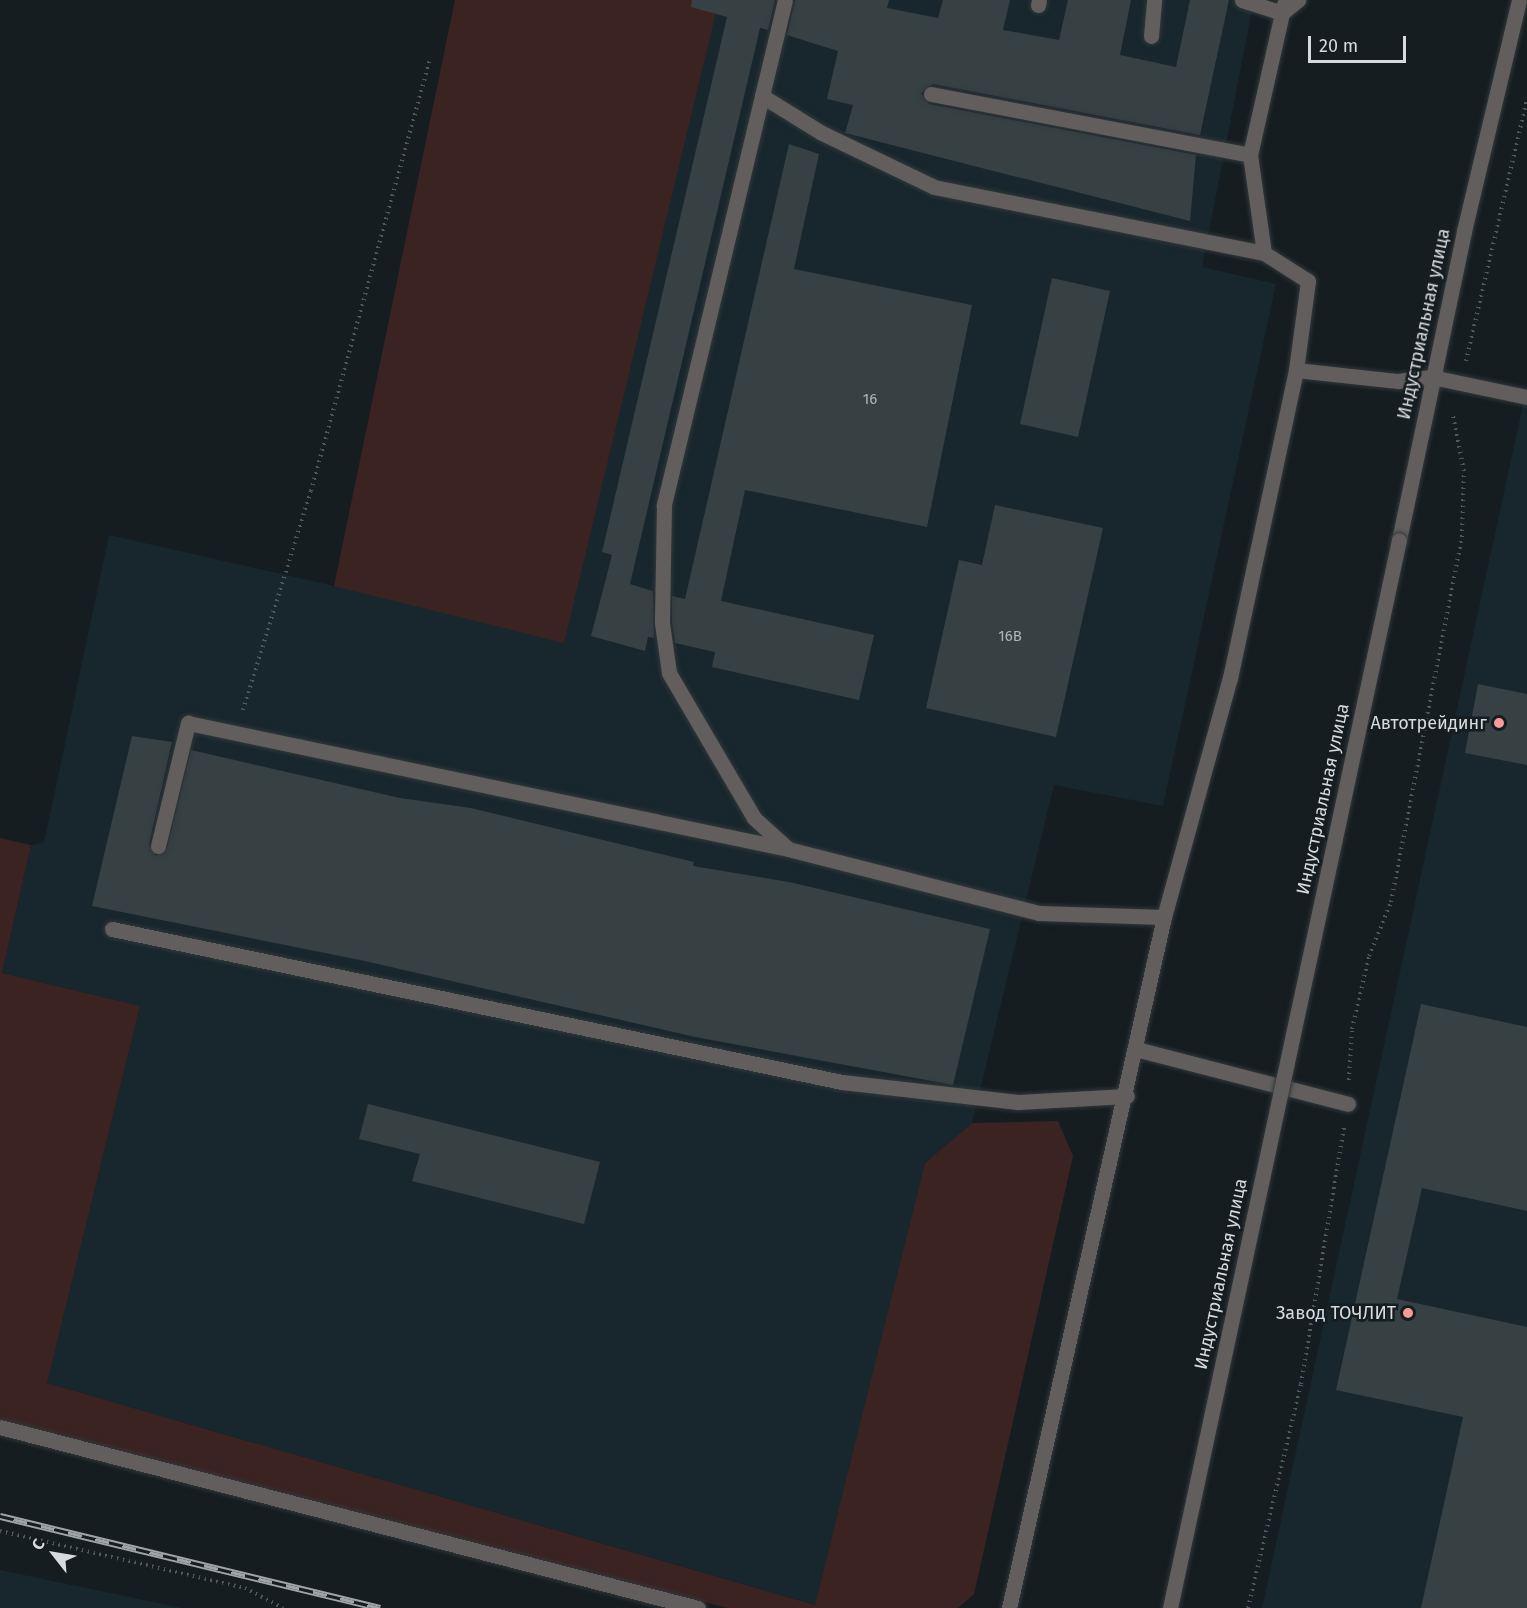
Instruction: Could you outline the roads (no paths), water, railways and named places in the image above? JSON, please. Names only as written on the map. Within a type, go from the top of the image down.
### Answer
[{"type":"street","points":[[785,0],[664,505],[662,623],[669,673],[753,818],[788,849]]},
{"type":"street","points":[[1151,36],[1154,0]]},
{"type":"street","points":[[1242,0],[1283,7],[1298,0]]},
{"type":"street","name":"Индустриальная улица","points":[[1170,1608],[1432,377],[1519,0]]},
{"type":"street","points":[[1264,253],[1250,155],[1283,7]]},
{"type":"street","points":[[931,94],[1250,155]]},
{"type":"street","points":[[762,96],[822,133],[934,187],[1264,253],[1308,281],[1296,369],[1230,678],[1164,917],[1127,1096],[1009,1608]]},
{"type":"street","points":[[1296,369],[1398,381],[1432,377],[1460,386],[1527,397]]},
{"type":"street","points":[[158,846],[188,723],[788,849],[1039,913],[1164,917]]},
{"type":"street","points":[[112,929],[842,1082],[1018,1102],[1127,1096]]},
{"type":"street","points":[[1136,1049],[1347,1104]]},
{"type":"street","points":[[0,1427],[698,1608]]},
{"type":"railway","points":[[0,1516],[380,1608]]},
{"type":"place","name":"Автотрейдинг","points":[[1499,723]]},
{"type":"place","name":"Завод ТОЧЛИТ","points":[[1408,1313]]}]
